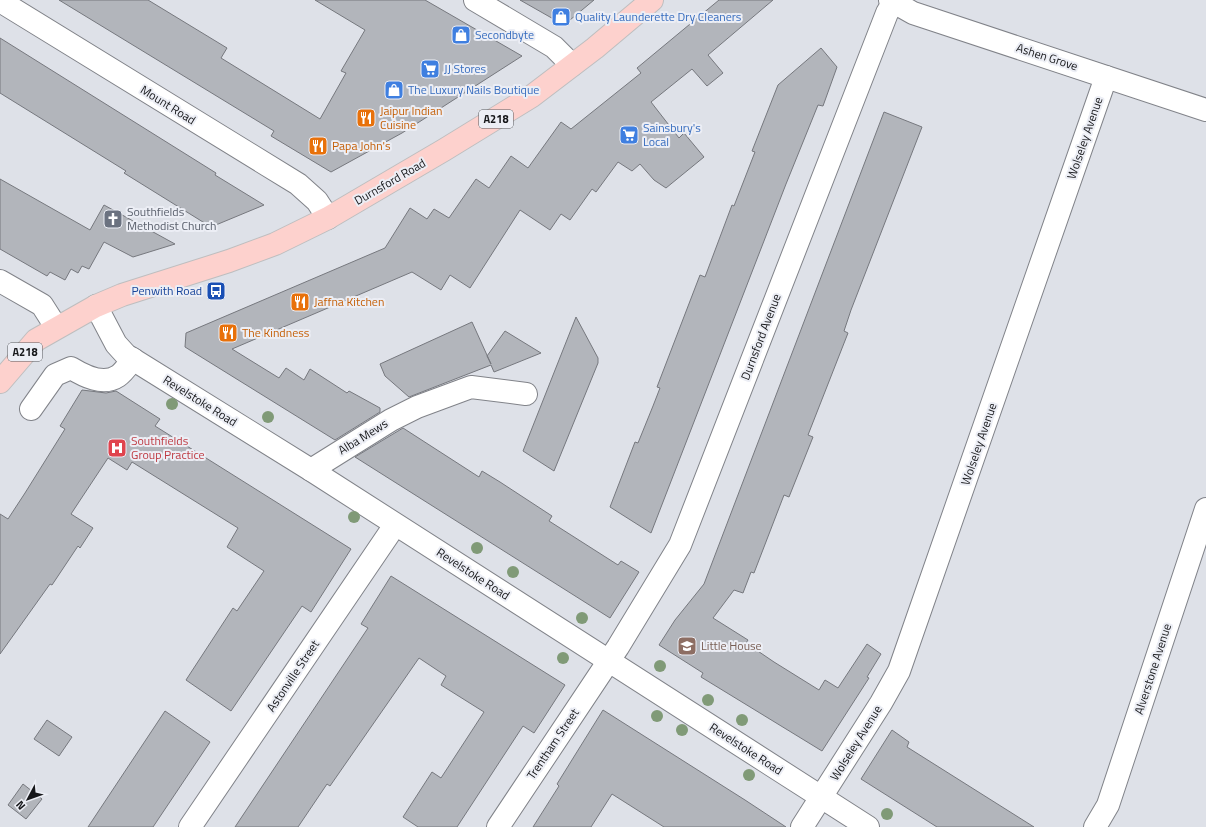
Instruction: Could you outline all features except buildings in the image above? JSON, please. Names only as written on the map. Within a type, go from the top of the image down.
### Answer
[{"type":"main road","name":"Durnsford Road","points":[[96,306],[122,294],[229,261],[275,244],[328,218],[478,130],[532,96],[652,0]]},
{"type":"main road","name":"A218","points":[[0,382],[36,340],[96,306]]},
{"type":"street","name":"Mount Road","points":[[0,0],[298,184],[317,201],[328,218]]},
{"type":"street","points":[[475,0],[554,47],[572,65]]},
{"type":"street","name":"Ashen Grove","points":[[892,1],[913,13],[1206,110]]},
{"type":"street","name":"Durnsford Avenue","points":[[609,661],[680,545],[892,1]]},
{"type":"street","name":"Wolseley Avenue","points":[[802,827],[882,703],[899,671],[1106,77]]},
{"type":"street","points":[[0,281],[42,305],[56,328]]},
{"type":"street","name":"Revelstoke Road","points":[[96,306],[116,344],[133,359],[311,470],[868,827]]},
{"type":"street","points":[[31,409],[55,375],[71,368],[88,378],[108,380],[119,376],[133,359]]},
{"type":"street","name":"Alba Mews","points":[[311,470],[386,423],[417,407],[471,387],[526,394]]},
{"type":"street","name":"Alverstone Avenue","points":[[1095,827],[1108,805],[1206,509]]},
{"type":"street","name":"Astonville Street","points":[[190,827],[395,524]]},
{"type":"street","name":"Trentham Street","points":[[498,827],[609,661]]},
{"type":"place","name":"Quality Launderette Dry Cleaners","points":[[561,17]]},
{"type":"place","name":"Secondbyte","points":[[461,35]]},
{"type":"place","name":"JJ Stores","points":[[430,69]]},
{"type":"place","name":"The Luxury Nails Boutique","points":[[394,90]]},
{"type":"place","name":"Jaipur Indian Cuisine","points":[[366,118]]},
{"type":"place","name":"Sainsbury's Local","points":[[629,135]]},
{"type":"place","name":"Papa John's","points":[[318,146]]},
{"type":"place","name":"Southfields Methodist Church","points":[[113,219]]},
{"type":"place","name":"Penwith Road","points":[[216,291]]},
{"type":"place","name":"Jaffna Kitchen","points":[[300,302]]},
{"type":"place","name":"The Kindness","points":[[228,333]]},
{"type":"place","name":"Southfields Group Practice","points":[[117,448]]},
{"type":"place","name":"Little House","points":[[687,646]]}]
